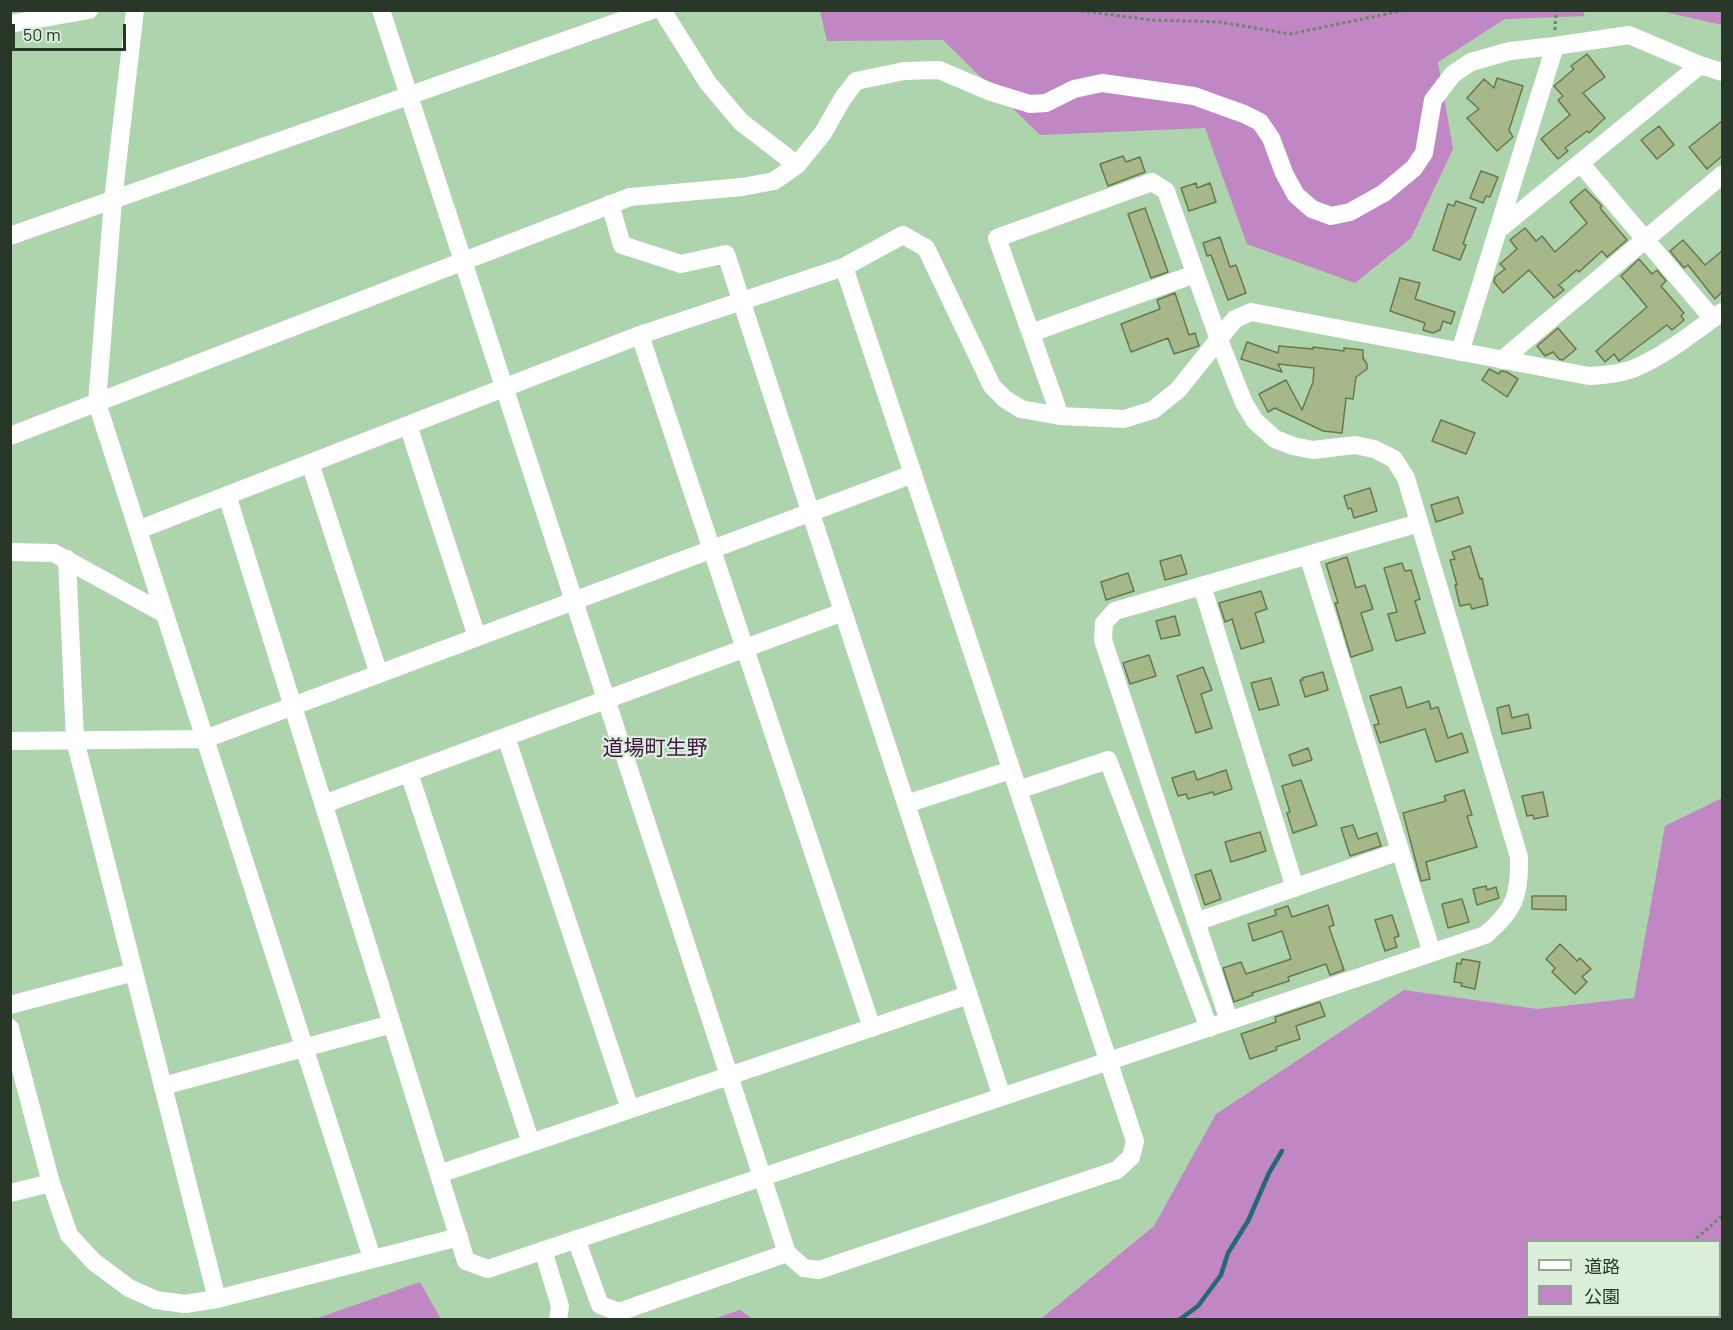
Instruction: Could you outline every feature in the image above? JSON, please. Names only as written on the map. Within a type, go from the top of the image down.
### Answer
[{"type":"street","points":[[10,24],[89,10]]},
{"type":"street","points":[[135,10],[113,200],[97,403],[372,1258]]},
{"type":"street","points":[[381,10],[787,1253],[804,1268],[819,1270],[1117,1170],[1131,1157],[1135,1141],[844,267]]},
{"type":"street","points":[[10,236],[652,10]]},
{"type":"street","points":[[662,10],[708,83],[741,122],[796,165]]},
{"type":"street","points":[[10,436],[630,197],[742,187],[774,181],[796,165],[823,133],[843,98],[856,81],[904,70],[939,70],[991,92],[1030,104],[1046,103],[1074,89],[1102,83],[1194,96],[1260,122],[1271,138],[1284,173],[1296,195],[1312,209],[1331,216],[1350,212],[1384,193],[1414,168],[1424,153],[1433,100],[1453,74],[1471,62],[1510,51],[1629,35],[1722,72]]},
{"type":"street","points":[[1460,351],[1555,46]]},
{"type":"street","points":[[1498,230],[1700,65]]},
{"type":"street","points":[[138,530],[640,335],[844,267],[903,235],[926,248],[992,386],[1021,410],[1060,416],[1124,419],[1153,410],[1178,390],[1235,319],[1251,312],[1589,376],[1612,374],[1634,368],[1653,359],[1718,315],[1646,240],[1581,164]]},
{"type":"street","points":[[1502,360],[1722,176]]},
{"type":"street","points":[[227,495],[466,1261],[488,1269],[1485,935],[1502,921],[1513,904],[1519,883],[1519,857],[1406,478],[1394,459],[1374,449],[1355,445],[1313,450],[1293,446],[1275,439],[1255,421],[1244,403],[1219,340],[1166,191],[1152,182],[997,238],[1060,416]]},
{"type":"street","points":[[610,204],[622,245],[681,264],[726,254],[1002,1097]]},
{"type":"street","points":[[1031,333],[1195,274]]},
{"type":"street","points":[[640,335],[872,1028]]},
{"type":"street","points":[[408,425],[477,638]]},
{"type":"street","points":[[310,463],[379,674]]},
{"type":"street","points":[[10,741],[205,739],[913,474]]},
{"type":"street","points":[[1229,1021],[1104,640],[1104,623],[1115,611],[1419,523]]},
{"type":"street","points":[[10,552],[54,553],[165,614]]},
{"type":"street","points":[[1308,555],[1432,953]]},
{"type":"street","points":[[67,559],[75,740],[217,1299]]},
{"type":"street","points":[[1202,586],[1295,888]]},
{"type":"street","points":[[324,804],[843,612]]},
{"type":"street","points":[[507,736],[630,1109]]},
{"type":"street","points":[[1018,790],[1108,760],[1209,1028]]},
{"type":"street","points":[[906,804],[1011,770]]},
{"type":"street","points":[[409,773],[531,1143]]},
{"type":"street","points":[[1196,922],[1400,851]]},
{"type":"street","points":[[10,1005],[134,972]]},
{"type":"street","points":[[439,1174],[969,995]]},
{"type":"street","points":[[163,1086],[392,1024]]},
{"type":"street","points":[[10,1028],[51,1183],[69,1235],[94,1262],[129,1288],[156,1300],[185,1304],[217,1299],[459,1237]]},
{"type":"street","points":[[10,1193],[51,1183]]},
{"type":"street","points":[[576,1239],[600,1305],[619,1312],[787,1253]]},
{"type":"street","points":[[543,1250],[560,1306],[558,1320]]},
{"type":"path","points":[[1075,10],[1151,20],[1220,22],[1290,34],[1406,10]]},
{"type":"path","points":[[1694,1240],[1722,1216]]},
{"type":"green space","points":[[1582,10],[1585,16],[1505,19],[1438,62],[1453,149],[1411,238],[1355,283],[1247,244],[1205,128],[1040,135],[943,40],[827,41],[820,11]]},
{"type":"green space","points":[[1661,11],[1722,11],[1722,25]]},
{"type":"green space","points":[[1722,798],[1722,1319],[1041,1319],[1154,1226],[1216,1114],[1404,990],[1537,1009],[1634,998],[1665,826]]},
{"type":"green space","points":[[420,1282],[441,1319],[315,1319]]},
{"type":"green space","points":[[740,1310],[753,1319],[713,1319]]},
{"type":"building","points":[[1587,54],[1605,77],[1583,93],[1605,118],[1589,133],[1587,131],[1565,148],[1568,151],[1558,159],[1541,139],[1570,115],[1558,100],[1563,96],[1554,86],[1574,69],[1571,66]]},
{"type":"building","points":[[1497,78],[1523,86],[1509,130],[1513,137],[1497,151],[1467,118],[1479,109],[1467,98],[1484,79],[1494,88]]},
{"type":"building","points":[[1722,121],[1722,156],[1707,169],[1689,147]]},
{"type":"building","points":[[1659,126],[1674,145],[1657,159],[1641,140]]},
{"type":"building","points":[[1123,156],[1126,162],[1140,157],[1145,172],[1108,186],[1100,164]]},
{"type":"building","points":[[1481,171],[1498,177],[1490,197],[1486,196],[1483,203],[1470,198]]},
{"type":"building","points":[[1196,183],[1197,188],[1210,183],[1216,202],[1189,211],[1181,188]]},
{"type":"building","points":[[1585,189],[1602,206],[1600,208],[1627,240],[1607,257],[1602,251],[1579,272],[1577,270],[1559,285],[1564,290],[1554,298],[1529,270],[1503,293],[1494,282],[1495,277],[1505,269],[1500,264],[1517,249],[1510,240],[1525,228],[1536,241],[1542,236],[1555,252],[1587,223],[1570,202]]},
{"type":"building","points":[[1456,201],[1476,208],[1463,244],[1466,245],[1460,260],[1433,250],[1448,204],[1454,206]]},
{"type":"building","points":[[1145,208],[1168,272],[1151,278],[1128,214]]},
{"type":"building","points":[[1220,237],[1230,267],[1236,265],[1246,293],[1228,300],[1211,255],[1207,256],[1203,243]]},
{"type":"building","points":[[1683,240],[1705,265],[1722,251],[1722,292],[1715,299],[1688,265],[1684,268],[1670,251]]},
{"type":"building","points":[[1639,259],[1652,274],[1657,270],[1666,281],[1661,286],[1684,313],[1681,316],[1684,320],[1672,330],[1667,325],[1619,361],[1614,354],[1605,362],[1596,351],[1647,307],[1621,276]]},
{"type":"building","points":[[1400,278],[1420,283],[1415,299],[1455,312],[1451,324],[1443,321],[1440,330],[1433,333],[1423,330],[1425,323],[1390,311]]},
{"type":"building","points":[[1175,293],[1189,335],[1195,333],[1199,346],[1174,354],[1168,338],[1131,352],[1121,324],[1160,309],[1157,300]]},
{"type":"building","points":[[1558,328],[1576,349],[1563,360],[1553,352],[1545,356],[1537,346]]},
{"type":"building","points":[[1247,342],[1278,353],[1279,346],[1344,351],[1344,348],[1363,350],[1367,369],[1356,377],[1353,399],[1346,398],[1342,433],[1323,431],[1275,408],[1268,412],[1259,394],[1286,380],[1302,410],[1313,382],[1314,368],[1278,364],[1282,372],[1241,359]]},
{"type":"building","points":[[1489,369],[1499,374],[1501,371],[1507,372],[1518,379],[1507,397],[1482,380]]},
{"type":"building","points":[[1441,420],[1475,433],[1466,454],[1432,441]]},
{"type":"building","points":[[1370,488],[1377,511],[1354,518],[1344,496]]},
{"type":"building","points":[[1458,497],[1463,513],[1436,522],[1431,505]]},
{"type":"building","points":[[1470,546],[1480,579],[1482,578],[1488,605],[1472,609],[1470,604],[1460,606],[1450,560],[1455,559],[1452,552]]},
{"type":"building","points":[[1181,555],[1187,574],[1165,580],[1160,561]]},
{"type":"building","points":[[1347,557],[1356,588],[1365,585],[1373,609],[1361,613],[1373,650],[1351,657],[1326,564]]},
{"type":"building","points":[[1402,563],[1405,571],[1411,570],[1420,599],[1415,601],[1425,633],[1396,641],[1388,614],[1397,612],[1384,568]]},
{"type":"building","points":[[1128,573],[1134,591],[1106,600],[1101,582]]},
{"type":"building","points":[[1261,591],[1267,609],[1255,613],[1264,642],[1241,649],[1232,619],[1225,622],[1219,603]]},
{"type":"building","points":[[1175,616],[1180,635],[1161,639],[1156,621]]},
{"type":"building","points":[[1149,655],[1156,676],[1130,684],[1123,663]]},
{"type":"building","points":[[1203,667],[1212,690],[1201,694],[1212,728],[1196,733],[1177,676]]},
{"type":"building","points":[[1323,672],[1328,690],[1305,697],[1300,680]]},
{"type":"building","points":[[1271,678],[1279,705],[1259,710],[1251,683]]},
{"type":"building","points":[[1401,687],[1407,708],[1429,701],[1431,709],[1438,707],[1448,738],[1462,733],[1468,752],[1436,762],[1425,729],[1380,743],[1374,725],[1379,724],[1370,696]]},
{"type":"building","points":[[1509,705],[1512,718],[1528,714],[1531,728],[1502,734],[1497,708]]},
{"type":"building","points":[[1308,748],[1312,760],[1293,766],[1289,755]]},
{"type":"building","points":[[1226,770],[1232,789],[1214,795],[1213,792],[1188,799],[1186,794],[1178,796],[1172,778],[1194,771],[1197,780]]},
{"type":"building","points":[[1301,780],[1317,825],[1293,833],[1287,813],[1290,812],[1282,786]]},
{"type":"building","points":[[1464,790],[1472,815],[1467,816],[1477,847],[1426,862],[1430,879],[1421,881],[1403,813],[1446,801],[1444,796]]},
{"type":"building","points":[[1543,792],[1548,816],[1534,819],[1533,815],[1527,816],[1522,796]]},
{"type":"building","points":[[1353,825],[1358,839],[1377,833],[1381,846],[1350,856],[1341,828]]},
{"type":"building","points":[[1260,832],[1266,851],[1231,862],[1225,842]]},
{"type":"building","points":[[1211,870],[1221,899],[1205,905],[1195,875]]},
{"type":"building","points":[[1486,886],[1487,890],[1496,887],[1499,898],[1477,905],[1473,889]]},
{"type":"building","points":[[1532,896],[1566,896],[1566,910],[1532,909]]},
{"type":"building","points":[[1462,899],[1469,922],[1448,928],[1442,904]]},
{"type":"building","points":[[1328,905],[1334,925],[1329,927],[1344,970],[1330,975],[1326,964],[1288,977],[1289,981],[1252,993],[1253,995],[1234,1002],[1223,968],[1241,962],[1246,974],[1291,959],[1282,931],[1253,941],[1248,924],[1276,915],[1275,910],[1288,906],[1292,917]]},
{"type":"building","points":[[1392,915],[1399,936],[1394,938],[1397,947],[1385,951],[1375,920]]},
{"type":"building","points":[[1560,944],[1577,961],[1580,958],[1591,969],[1582,977],[1587,982],[1575,994],[1552,972],[1555,968],[1546,959]]},
{"type":"building","points":[[1462,959],[1480,962],[1475,989],[1454,982],[1457,963],[1461,964]]},
{"type":"building","points":[[1320,1002],[1325,1016],[1296,1026],[1300,1039],[1250,1059],[1241,1034],[1276,1022],[1275,1017]]},
{"type":"waterway","points":[[1179,1320],[1198,1306],[1221,1275],[1228,1253],[1248,1221],[1269,1173],[1282,1151]]},
{"type":"district","name":"道場町生野","points":[[655,748]]}]
